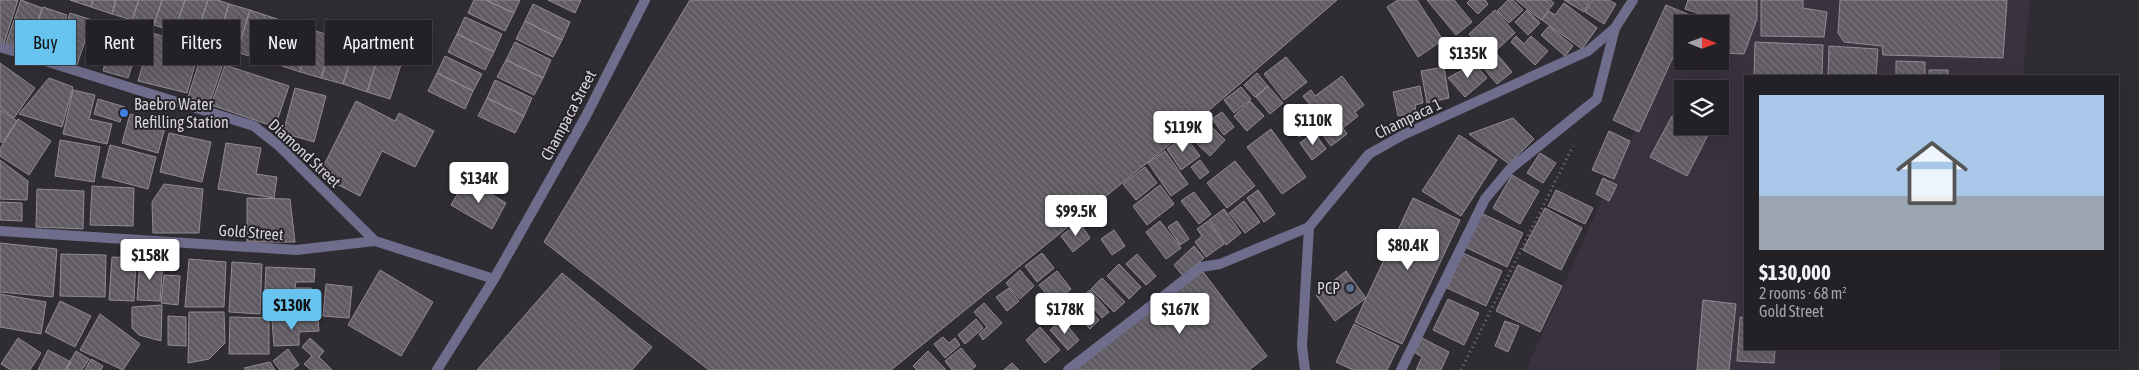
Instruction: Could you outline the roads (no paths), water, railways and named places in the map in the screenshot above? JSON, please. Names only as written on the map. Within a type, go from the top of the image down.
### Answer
[{"type":"street","name":"Champaca Street","points":[[437,370],[494,279],[586,116],[645,0]]},
{"type":"street","name":"Champaca 1","points":[[1309,227],[1369,154],[1403,134],[1588,51],[1615,28],[1633,0]]},
{"type":"street","points":[[1401,370],[1485,199],[1510,169],[1597,99],[1615,28]]},
{"type":"street","name":"Diamond Street","points":[[1,50],[254,126],[278,144],[375,241]]},
{"type":"street","points":[[1068,370],[1201,267],[1220,264],[1309,227],[1302,346],[1305,370]]},
{"type":"street","name":"Gold Street","points":[[0,231],[296,250],[375,241],[494,279]]},
{"type":"place","name":"Baebro Water Refilling Station","points":[[124,113]]},
{"type":"place","name":"PCP","points":[[1350,288]]}]
